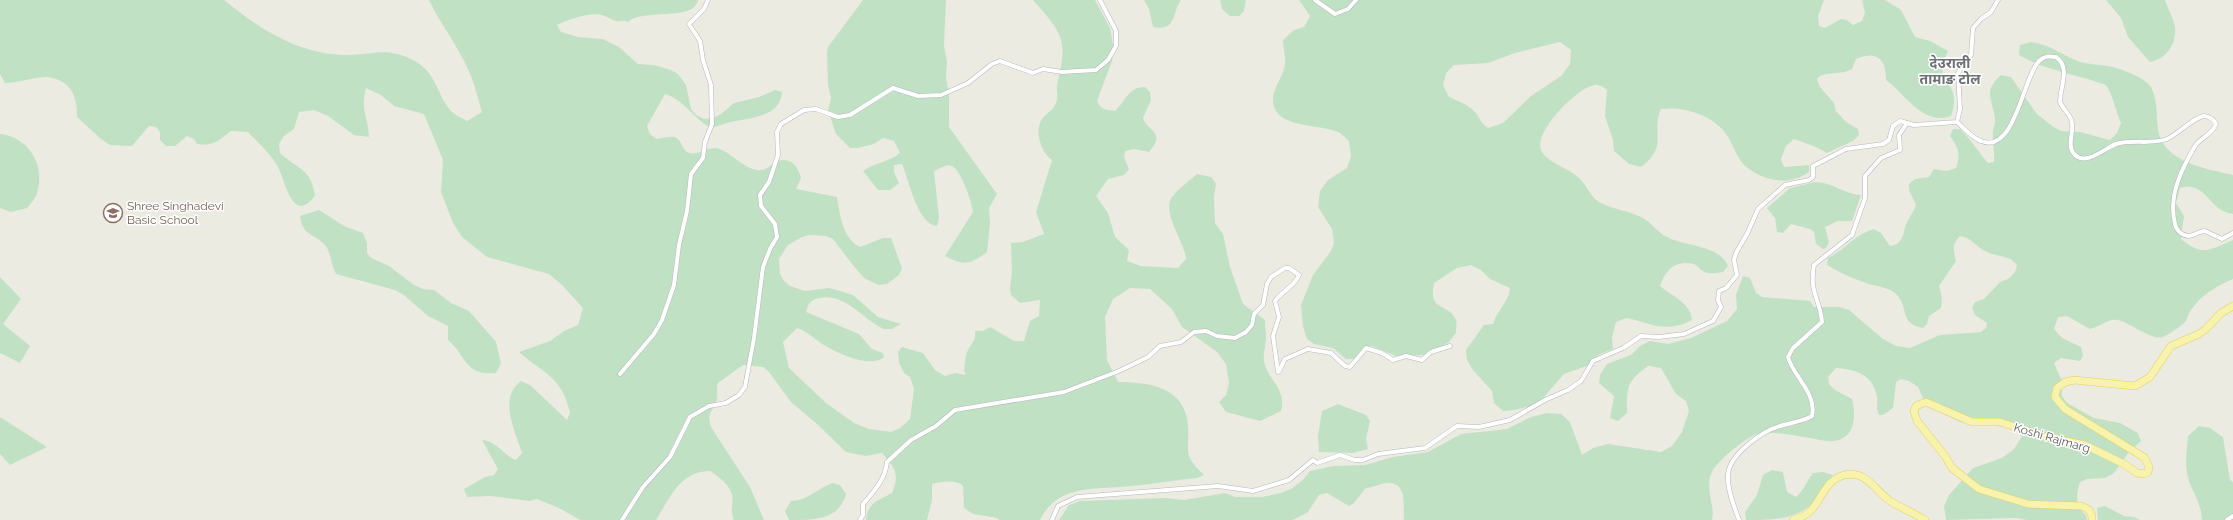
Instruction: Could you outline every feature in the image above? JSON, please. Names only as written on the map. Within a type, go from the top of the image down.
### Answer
[{"type":"main road","name":"Koshi Rajmarg","points":[[2092,520],[2092,514],[2088,509],[2081,506],[2028,504],[1990,494],[1972,485],[1952,468],[1945,456],[1917,421],[1914,411],[1916,406],[1926,402],[1972,422],[2000,422],[2046,437],[2074,441],[2100,452],[2137,474],[2144,474],[2148,472],[2149,467],[2145,458],[2065,409],[2056,397],[2057,388],[2066,382],[2074,380],[2135,386],[2150,377],[2171,346],[2199,334],[2206,329],[2221,313],[2233,306]]},
{"type":"main road","points":[[1793,520],[1803,517],[1813,509],[1827,487],[1835,479],[1852,474],[1865,477],[1890,501],[1925,520]]},
{"type":"street","points":[[620,374],[654,334],[662,320],[674,285],[679,245],[687,211],[690,174],[703,158],[705,142],[712,124],[711,85],[703,60],[700,41],[689,24],[704,9],[708,0]]},
{"type":"street","points":[[622,520],[643,487],[670,457],[690,417],[709,406],[726,403],[740,395],[745,387],[754,338],[763,267],[770,249],[777,237],[775,224],[761,206],[760,196],[769,182],[778,155],[776,132],[781,124],[804,110],[816,109],[838,117],[850,115],[893,88],[918,96],[941,95],[968,83],[992,64],[1000,61],[1033,73],[1043,69],[1062,72],[1096,70],[1108,60],[1116,46],[1116,31],[1100,0]]},
{"type":"street","points":[[1315,0],[1335,14],[1348,9],[1356,0]]},
{"type":"street","points":[[1957,122],[1960,109],[1958,73],[1971,55],[1973,28],[1981,19],[1991,12],[1998,0]]},
{"type":"street","points":[[1052,520],[1058,506],[1076,497],[1218,486],[1253,491],[1289,480],[1313,460],[1317,463],[1340,455],[1355,460],[1363,460],[1378,454],[1425,448],[1456,426],[1487,426],[1518,417],[1546,400],[1568,390],[1581,381],[1593,361],[1618,350],[1641,336],[1664,337],[1684,334],[1713,321],[1721,307],[1718,300],[1719,292],[1726,288],[1737,275],[1734,260],[1736,252],[1748,232],[1758,209],[1786,185],[1813,178],[1813,166],[1819,161],[1846,148],[1883,144],[1889,140],[1893,126],[1900,121],[1924,125],[1957,122],[1982,142],[1989,143],[1997,140],[2012,122],[2030,76],[2039,62],[2047,56],[2056,56],[2063,64],[2064,73],[2060,102],[2072,120],[2072,151],[2080,158],[2089,158],[2104,149],[2125,141],[2166,139],[2200,118],[2208,117],[2214,119],[2216,124],[2213,130],[2198,143],[2188,158],[2172,201],[2172,215],[2176,228],[2181,234],[2188,236],[2206,231],[2222,239],[2233,233]]},
{"type":"street","points":[[1738,520],[1728,474],[1734,461],[1743,448],[1754,439],[1772,429],[1803,422],[1812,416],[1814,407],[1812,399],[1790,366],[1788,357],[1793,348],[1822,322],[1821,312],[1813,294],[1812,280],[1814,265],[1852,235],[1857,216],[1865,198],[1865,176],[1881,158],[1900,150],[1898,134],[1907,123]]},
{"type":"street","points":[[860,520],[863,504],[878,488],[886,473],[887,462],[911,440],[936,426],[956,410],[1064,392],[1119,371],[1148,357],[1160,346],[1181,342],[1194,332],[1206,331],[1216,336],[1235,338],[1246,332],[1252,326],[1254,314],[1263,305],[1267,284],[1271,277],[1285,268],[1289,268],[1299,275],[1292,286],[1282,291],[1275,301],[1278,317],[1273,336],[1278,372],[1285,359],[1308,349],[1331,353],[1345,366],[1350,367],[1366,348],[1382,353],[1393,360],[1406,356],[1422,360],[1431,352],[1450,346]]},
{"type":"street","points":[[2227,520],[2233,516]]},
{"type":"green space","points":[[0,0],[224,0],[266,30],[296,45],[328,54],[355,55],[384,52],[409,58],[418,63],[431,75],[441,96],[451,111],[467,121],[482,112],[475,88],[462,57],[429,0],[698,0],[694,7],[687,11],[644,16],[635,18],[628,22],[616,21],[597,14],[572,19],[557,25],[561,32],[578,37],[603,39],[619,47],[638,64],[654,65],[671,70],[678,74],[686,85],[691,109],[696,115],[704,119],[713,118],[721,114],[734,103],[759,97],[775,90],[782,92],[777,106],[765,114],[758,117],[729,122],[711,128],[699,120],[677,100],[665,94],[647,126],[650,134],[657,139],[671,137],[677,138],[685,150],[689,153],[697,153],[713,148],[722,150],[746,166],[757,170],[762,170],[778,161],[787,160],[794,164],[801,178],[796,189],[837,197],[843,225],[849,238],[854,243],[860,247],[883,238],[891,238],[902,268],[899,275],[887,284],[879,285],[864,278],[833,239],[826,236],[810,235],[802,237],[788,245],[779,259],[780,274],[784,281],[790,286],[805,291],[829,288],[853,295],[878,317],[901,324],[892,329],[884,329],[837,299],[828,297],[819,298],[810,303],[806,312],[859,334],[872,349],[883,353],[884,357],[879,360],[865,361],[849,357],[829,348],[797,328],[783,342],[789,368],[826,403],[854,423],[869,429],[891,432],[900,428],[910,419],[914,389],[910,377],[904,373],[899,363],[898,352],[902,347],[923,353],[935,370],[945,376],[955,373],[966,375],[964,371],[966,356],[975,338],[975,331],[983,331],[990,327],[1014,341],[1024,341],[1030,321],[1039,316],[1040,300],[1020,303],[1011,295],[1010,289],[1012,272],[1011,243],[1023,242],[1044,234],[1036,212],[1052,160],[1048,157],[1042,147],[1039,129],[1042,119],[1054,108],[1057,101],[1057,85],[1062,63],[1062,46],[1059,34],[1033,0],[1095,0],[1110,28],[1113,45],[1112,61],[1097,101],[1104,109],[1115,111],[1131,92],[1135,89],[1145,87],[1150,92],[1151,100],[1143,118],[1145,123],[1156,136],[1154,145],[1149,152],[1134,149],[1125,151],[1124,157],[1129,169],[1124,175],[1108,179],[1096,196],[1108,213],[1115,237],[1129,250],[1127,261],[1141,266],[1178,268],[1186,259],[1185,252],[1171,219],[1169,203],[1174,194],[1197,174],[1211,177],[1216,184],[1214,197],[1215,223],[1223,234],[1230,267],[1243,304],[1265,320],[1266,338],[1264,360],[1281,396],[1281,411],[1260,421],[1226,412],[1219,402],[1226,395],[1229,383],[1226,364],[1217,352],[1182,327],[1172,309],[1150,289],[1130,288],[1113,299],[1105,317],[1107,360],[1118,382],[1142,383],[1164,389],[1180,402],[1185,412],[1188,425],[1189,456],[1192,462],[1204,475],[1197,478],[1092,489],[1068,494],[1057,500],[1048,508],[1040,520],[999,520],[997,518],[973,514],[964,508],[963,486],[956,482],[944,482],[932,484],[932,500],[927,520],[866,520],[871,506],[878,500],[892,493],[896,481],[893,467],[886,458],[882,453],[866,456],[846,452],[817,424],[791,402],[769,372],[763,367],[743,365],[718,383],[716,403],[709,418],[711,427],[750,487],[764,520],[734,520],[732,513],[731,491],[717,475],[710,471],[700,472],[683,481],[671,495],[656,520],[580,520],[559,508],[537,499],[529,501],[490,496],[467,497],[464,489],[485,477],[494,475],[498,469],[482,440],[496,445],[511,458],[516,460],[522,453],[510,415],[509,405],[510,396],[514,388],[521,381],[530,385],[567,420],[570,413],[567,401],[557,383],[519,352],[550,341],[564,331],[578,325],[583,308],[562,285],[549,274],[487,257],[462,237],[453,223],[441,192],[443,160],[424,114],[394,106],[381,95],[366,88],[364,95],[364,107],[369,137],[354,135],[328,116],[314,110],[299,112],[294,129],[284,136],[279,144],[280,153],[303,170],[313,187],[315,196],[307,204],[301,206],[295,204],[291,198],[275,162],[248,132],[231,131],[212,144],[203,145],[197,144],[194,139],[187,136],[175,146],[166,146],[160,140],[160,132],[156,127],[149,126],[132,146],[110,145],[101,139],[77,117],[76,102],[72,91],[63,82],[44,77],[5,83],[0,74]]},
{"type":"green space","points":[[863,0],[946,0],[944,46],[947,61],[946,78],[949,94],[949,127],[997,194],[989,208],[990,223],[987,252],[976,260],[962,263],[945,256],[973,212],[966,187],[959,173],[952,166],[948,165],[934,171],[939,218],[937,226],[924,218],[919,210],[902,164],[894,165],[894,172],[899,183],[890,190],[878,190],[863,171],[900,153],[894,141],[883,138],[874,144],[858,148],[850,148],[836,134],[828,110],[831,98],[828,85],[827,51],[828,47]]},
{"type":"green space","points":[[1144,0],[1181,0],[1173,20],[1166,27],[1161,28],[1153,27],[1149,9]]},
{"type":"green space","points":[[1220,0],[1246,0],[1244,11],[1239,16],[1230,16],[1222,9]]},
{"type":"green space","points":[[1299,0],[1824,0],[1818,16],[1819,26],[1825,28],[1841,19],[1847,20],[1853,25],[1862,21],[1865,13],[1862,0],[1885,0],[1901,10],[1915,37],[1930,41],[1948,51],[1943,64],[1943,72],[1953,92],[1954,106],[1951,116],[1941,118],[1932,117],[1923,113],[1886,80],[1886,73],[1879,58],[1875,56],[1863,56],[1856,59],[1852,69],[1820,76],[1817,79],[1820,87],[1834,103],[1836,111],[1846,122],[1858,129],[1859,135],[1853,141],[1827,153],[1816,147],[1794,139],[1786,146],[1781,159],[1784,167],[1809,165],[1809,172],[1801,177],[1784,181],[1767,178],[1751,171],[1741,161],[1726,134],[1717,124],[1695,112],[1669,108],[1661,109],[1658,117],[1657,145],[1655,152],[1650,159],[1641,167],[1629,164],[1614,151],[1613,140],[1605,116],[1607,90],[1599,85],[1594,85],[1577,94],[1557,113],[1543,135],[1540,144],[1542,152],[1546,157],[1577,176],[1584,183],[1593,197],[1599,202],[1643,218],[1667,237],[1709,250],[1723,259],[1728,266],[1723,272],[1706,273],[1694,264],[1687,263],[1676,265],[1668,271],[1660,286],[1685,304],[1691,314],[1692,320],[1682,324],[1666,327],[1651,325],[1626,318],[1616,322],[1612,337],[1613,349],[1598,355],[1592,364],[1564,374],[1537,405],[1503,411],[1494,403],[1492,391],[1473,370],[1467,360],[1466,350],[1484,325],[1493,324],[1497,314],[1507,298],[1510,288],[1490,279],[1481,270],[1471,265],[1457,268],[1434,283],[1433,292],[1436,303],[1453,314],[1456,320],[1456,333],[1449,342],[1437,350],[1423,355],[1396,356],[1372,346],[1367,346],[1354,359],[1346,359],[1333,348],[1314,344],[1307,339],[1303,326],[1301,305],[1313,275],[1331,251],[1334,243],[1332,229],[1318,207],[1320,191],[1328,180],[1347,168],[1351,156],[1349,141],[1340,133],[1332,130],[1299,124],[1288,120],[1280,116],[1275,108],[1273,98],[1285,64],[1283,40],[1294,30],[1304,27],[1310,16]],"holes":[[[1560,42],[1571,50],[1570,64],[1561,76],[1531,96],[1503,123],[1488,128],[1471,109],[1449,97],[1443,85],[1446,73],[1454,65],[1488,63],[1515,53]]]},
{"type":"green space","points":[[2106,0],[2165,0],[2175,27],[2174,39],[2169,50],[2161,58],[2150,62],[2128,37],[2121,18]]},
{"type":"green space","points":[[2031,42],[2039,43],[2081,62],[2105,65],[2119,69],[2148,83],[2151,87],[2156,102],[2158,129],[2161,140],[2168,149],[2187,162],[2199,167],[2233,175],[2233,214],[2221,210],[2199,190],[2187,187],[2180,188],[2176,203],[2184,216],[2181,239],[2189,245],[2201,250],[2212,249],[2233,240],[2233,279],[2221,284],[2199,300],[2190,311],[2186,321],[2182,325],[2165,336],[2159,338],[2118,320],[2107,321],[2090,329],[2067,316],[2058,317],[2054,329],[2062,338],[2081,347],[2083,356],[2080,361],[2061,358],[2054,363],[2061,379],[2062,396],[2067,403],[2094,418],[2120,423],[2138,433],[2141,441],[2129,452],[2114,473],[2105,478],[2087,479],[2080,482],[2077,500],[2082,512],[2086,515],[2087,520],[2027,520],[2016,518],[1946,520],[1944,506],[1949,495],[1973,468],[2002,458],[2014,449],[2022,436],[2016,430],[2005,427],[1960,422],[1926,405],[1918,387],[1909,381],[1901,379],[1896,382],[1893,408],[1883,415],[1879,415],[1877,408],[1877,396],[1870,381],[1855,371],[1836,368],[1828,377],[1829,384],[1835,390],[1852,399],[1853,405],[1853,425],[1846,436],[1841,439],[1824,441],[1787,434],[1765,433],[1758,434],[1747,439],[1716,466],[1710,476],[1709,490],[1713,515],[1712,520],[1404,520],[1404,502],[1401,491],[1398,486],[1387,483],[1366,488],[1353,504],[1349,506],[1327,493],[1319,495],[1308,512],[1293,520],[1059,520],[1069,505],[1080,501],[1165,498],[1184,500],[1225,493],[1235,497],[1262,497],[1281,493],[1291,489],[1303,480],[1310,471],[1333,466],[1365,465],[1393,457],[1428,452],[1461,434],[1507,429],[1531,417],[1547,413],[1561,414],[1570,422],[1582,455],[1593,448],[1608,444],[1661,452],[1672,446],[1682,432],[1689,411],[1686,401],[1676,394],[1661,368],[1648,366],[1635,376],[1629,386],[1627,413],[1618,421],[1610,418],[1614,396],[1599,383],[1600,375],[1607,364],[1631,355],[1640,346],[1650,341],[1668,344],[1691,338],[1727,321],[1737,309],[1736,295],[1743,276],[1750,278],[1756,293],[1762,297],[1810,301],[1814,307],[1839,307],[1849,310],[1883,339],[1896,346],[1910,348],[1940,335],[1981,332],[1986,328],[1987,323],[1975,315],[1972,308],[1975,302],[1984,299],[2000,282],[2008,279],[2015,272],[2017,265],[2005,257],[1985,251],[1968,238],[1960,236],[1954,245],[1956,261],[1939,286],[1942,298],[1941,308],[1929,316],[1927,324],[1923,328],[1910,323],[1907,319],[1901,300],[1894,292],[1847,276],[1837,271],[1827,265],[1828,258],[1867,231],[1874,229],[1881,233],[1890,246],[1895,245],[1900,241],[1907,222],[1916,205],[1909,190],[1909,184],[1915,179],[1929,177],[1934,169],[1947,171],[1956,168],[1958,151],[1950,136],[1953,129],[1960,129],[1988,163],[1994,162],[1993,130],[1995,121],[1990,91],[1995,81],[2001,75],[2011,77],[2036,113],[2052,126],[2061,131],[2080,132],[2110,140],[2117,133],[2121,123],[2111,94],[2106,85],[2051,69],[2019,55],[2020,45]]},
{"type":"green space","points":[[0,134],[10,136],[27,147],[33,154],[39,173],[39,183],[34,199],[27,208],[11,212],[0,208]]},
{"type":"green space","points":[[1815,182],[1827,184],[1849,193],[1861,195],[1852,221],[1838,221],[1825,227],[1829,242],[1826,248],[1823,249],[1816,244],[1814,232],[1810,229],[1791,224],[1783,233],[1777,232],[1775,218],[1767,208],[1790,188]]},
{"type":"green space","points":[[319,210],[344,226],[363,233],[367,243],[367,253],[371,258],[389,266],[414,285],[423,289],[434,290],[451,303],[469,311],[496,342],[501,363],[496,373],[478,371],[467,364],[448,340],[448,326],[428,316],[404,295],[395,290],[336,274],[325,245],[309,234],[303,228],[301,223],[300,216]]},
{"type":"green space","points":[[0,277],[21,299],[3,324],[30,346],[20,363],[0,353]]},
{"type":"green space","points":[[1338,404],[1366,415],[1370,421],[1366,439],[1368,449],[1353,453],[1319,452],[1318,436],[1322,411]]},
{"type":"green space","points":[[0,417],[47,447],[10,465],[0,454]]},
{"type":"green space","points":[[2199,426],[2210,428],[2223,437],[2230,480],[2233,482],[2233,520],[2202,520],[2200,507],[2188,479],[2186,464],[2188,436]]},
{"type":"green space","points":[[1772,470],[1783,472],[1787,492],[1796,497],[1813,473],[1823,472],[1833,475],[1813,503],[1806,509],[1782,518],[1746,520],[1745,512],[1757,495],[1763,475]]},
{"type":"green space","points":[[833,483],[840,485],[846,494],[843,503],[838,509],[832,514],[817,519],[789,520],[785,511],[791,501],[808,497]]},
{"type":"green space","points":[[2105,506],[2124,516],[2134,517],[2140,520],[2098,520],[2097,508]]},
{"type":"place","name":"Shree Singhadevi Basic School","points":[[113,213]]},
{"type":"district","name":"देउराली तामाङ टोल","points":[[1950,72]]}]
